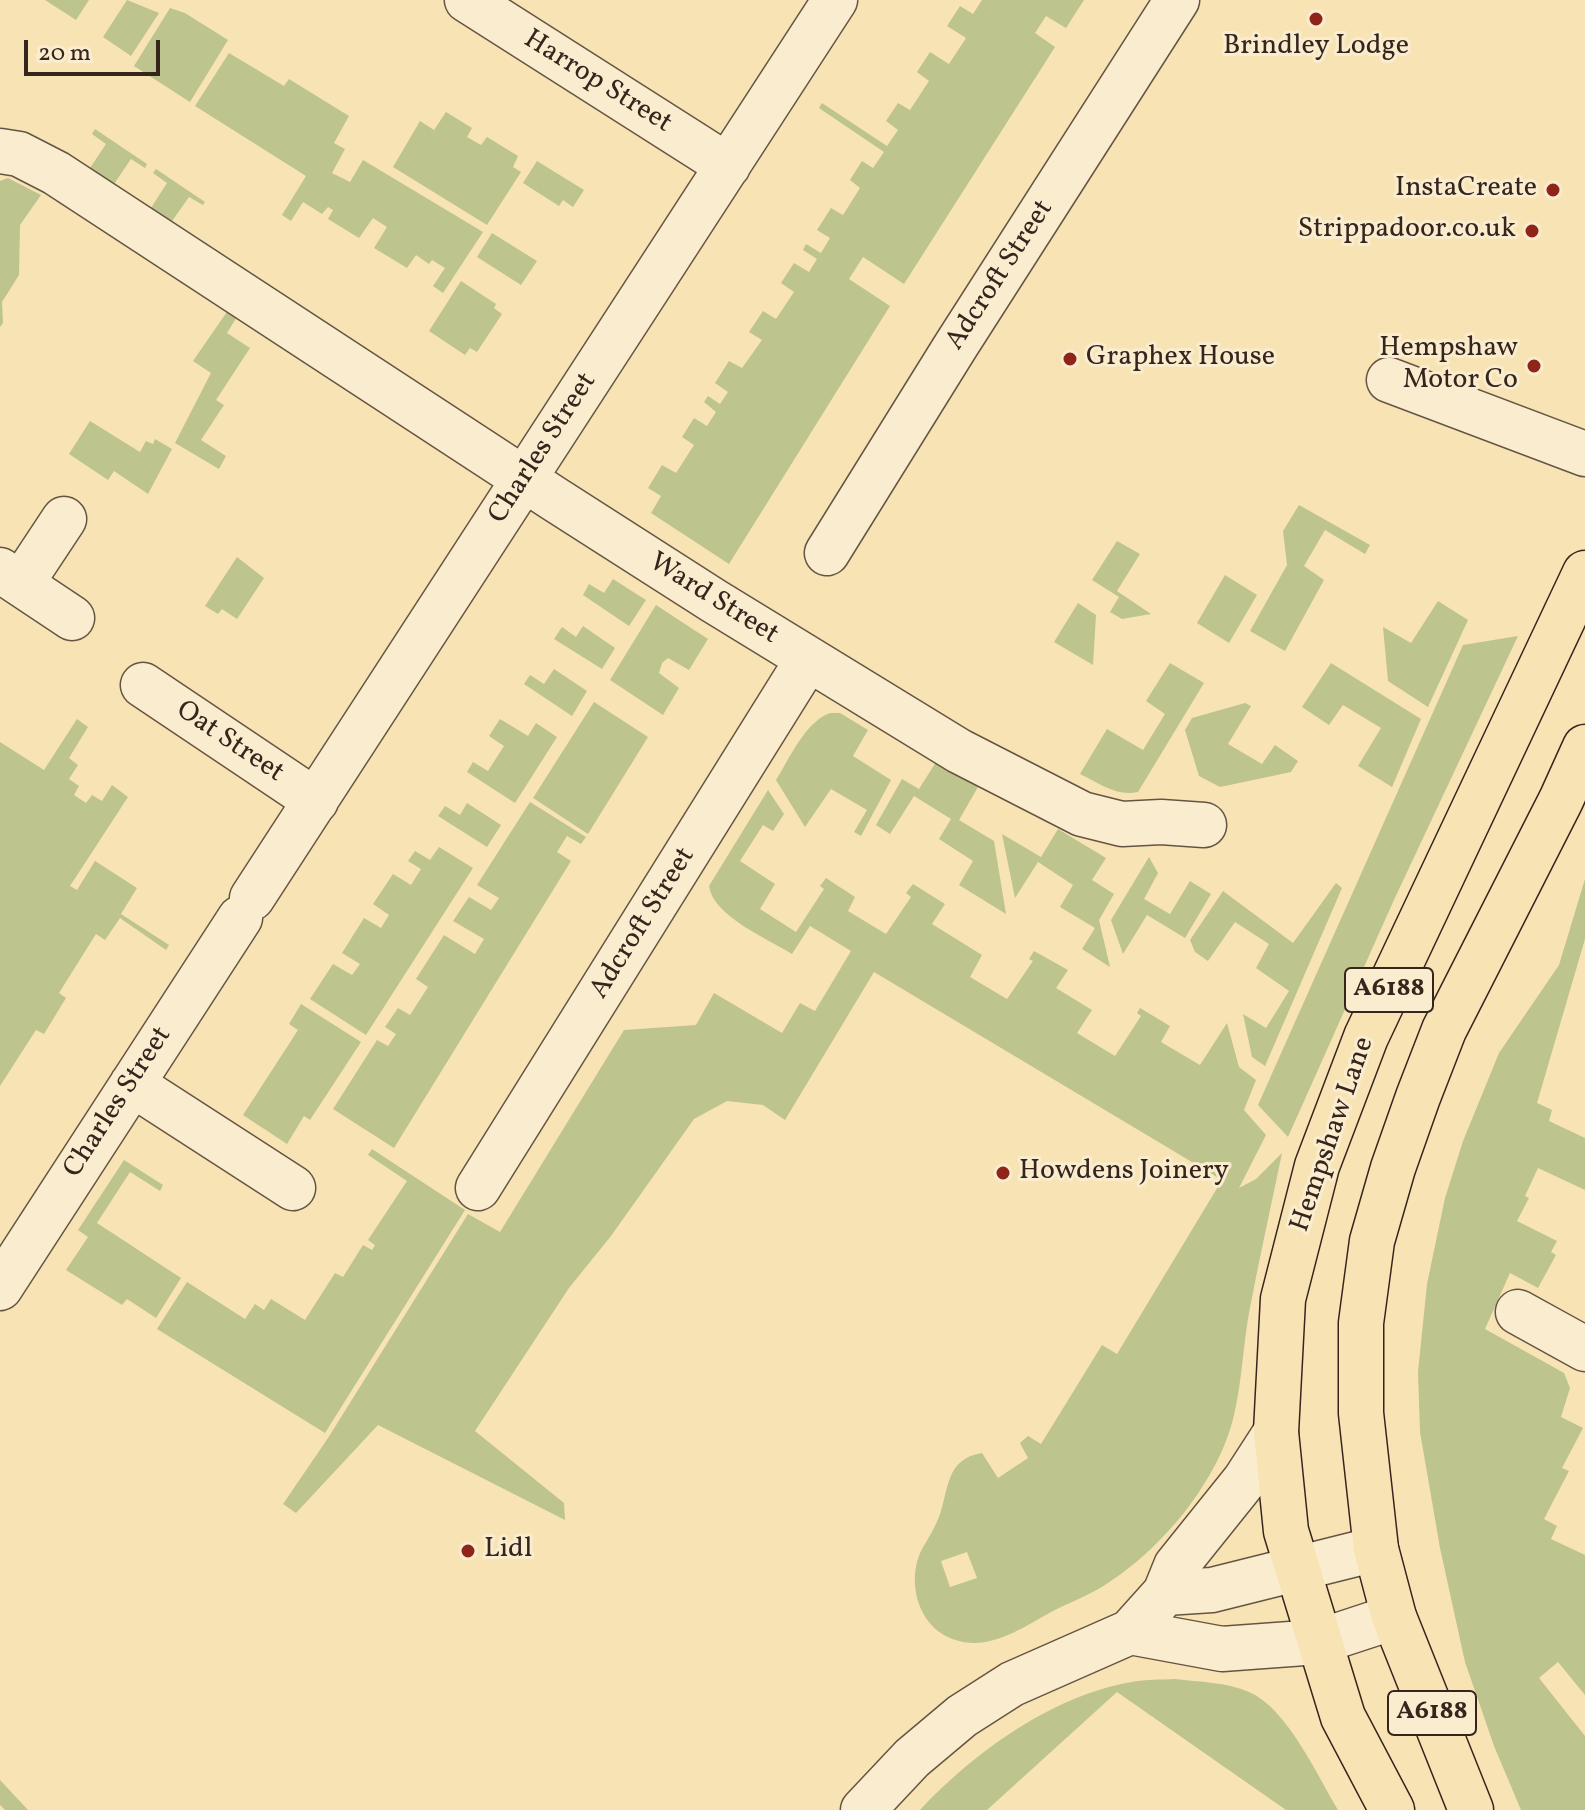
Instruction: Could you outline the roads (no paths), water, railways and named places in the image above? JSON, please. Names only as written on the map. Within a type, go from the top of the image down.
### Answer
[{"type":"main road","name":"Hempshaw Lane","points":[[1318,1642],[1286,1531],[1276,1432],[1283,1299],[1317,1166],[1366,1037],[1585,573]]},
{"type":"main road","name":"A6188","points":[[1471,1810],[1394,1617],[1376,1549],[1361,1413],[1361,1323],[1372,1241],[1393,1168],[1444,1030],[1585,747]]},
{"type":"main road","name":"A6188","points":[[1318,1642],[1343,1717],[1392,1810]]},
{"type":"street","name":"Harrop Street","points":[[467,0],[728,166]]},
{"type":"street","name":"Charles Street","points":[[0,1288],[835,0]]},
{"type":"street","name":"Adcroft Street","points":[[827,553],[1177,0]]},
{"type":"street","name":"Ward Street","points":[[0,151],[19,154],[56,173],[524,479],[959,751],[1082,814],[1122,824],[1161,822],[1204,825]]},
{"type":"street","points":[[1389,380],[1585,454]]},
{"type":"street","points":[[64,519],[11,577],[72,618]]},
{"type":"street","name":"Adcroft Street","points":[[478,1188],[808,659]]},
{"type":"street","name":"Oat Street","points":[[143,685],[316,801]]},
{"type":"street","points":[[132,1084],[293,1188]]},
{"type":"street","points":[[1518,1312],[1585,1349]]},
{"type":"street","points":[[863,1810],[912,1758],[962,1716],[1012,1684],[1130,1632],[1165,1593],[1176,1566],[1245,1480],[1276,1432]]},
{"type":"street","points":[[1165,1593],[1212,1590],[1376,1549]]},
{"type":"street","points":[[1130,1632],[1222,1649],[1318,1642],[1394,1617]]},
{"type":"place","name":"Brindley Lodge","points":[[1316,19]]},
{"type":"place","name":"InstaCreate","points":[[1553,190]]},
{"type":"place","name":"Strippadoor.co.uk","points":[[1532,231]]},
{"type":"place","name":"Graphex House","points":[[1070,359]]},
{"type":"place","name":"Hempshaw Motor Co","points":[[1534,366]]},
{"type":"place","name":"Howdens Joinery","points":[[1003,1173]]},
{"type":"place","name":"Lidl","points":[[468,1551]]}]
